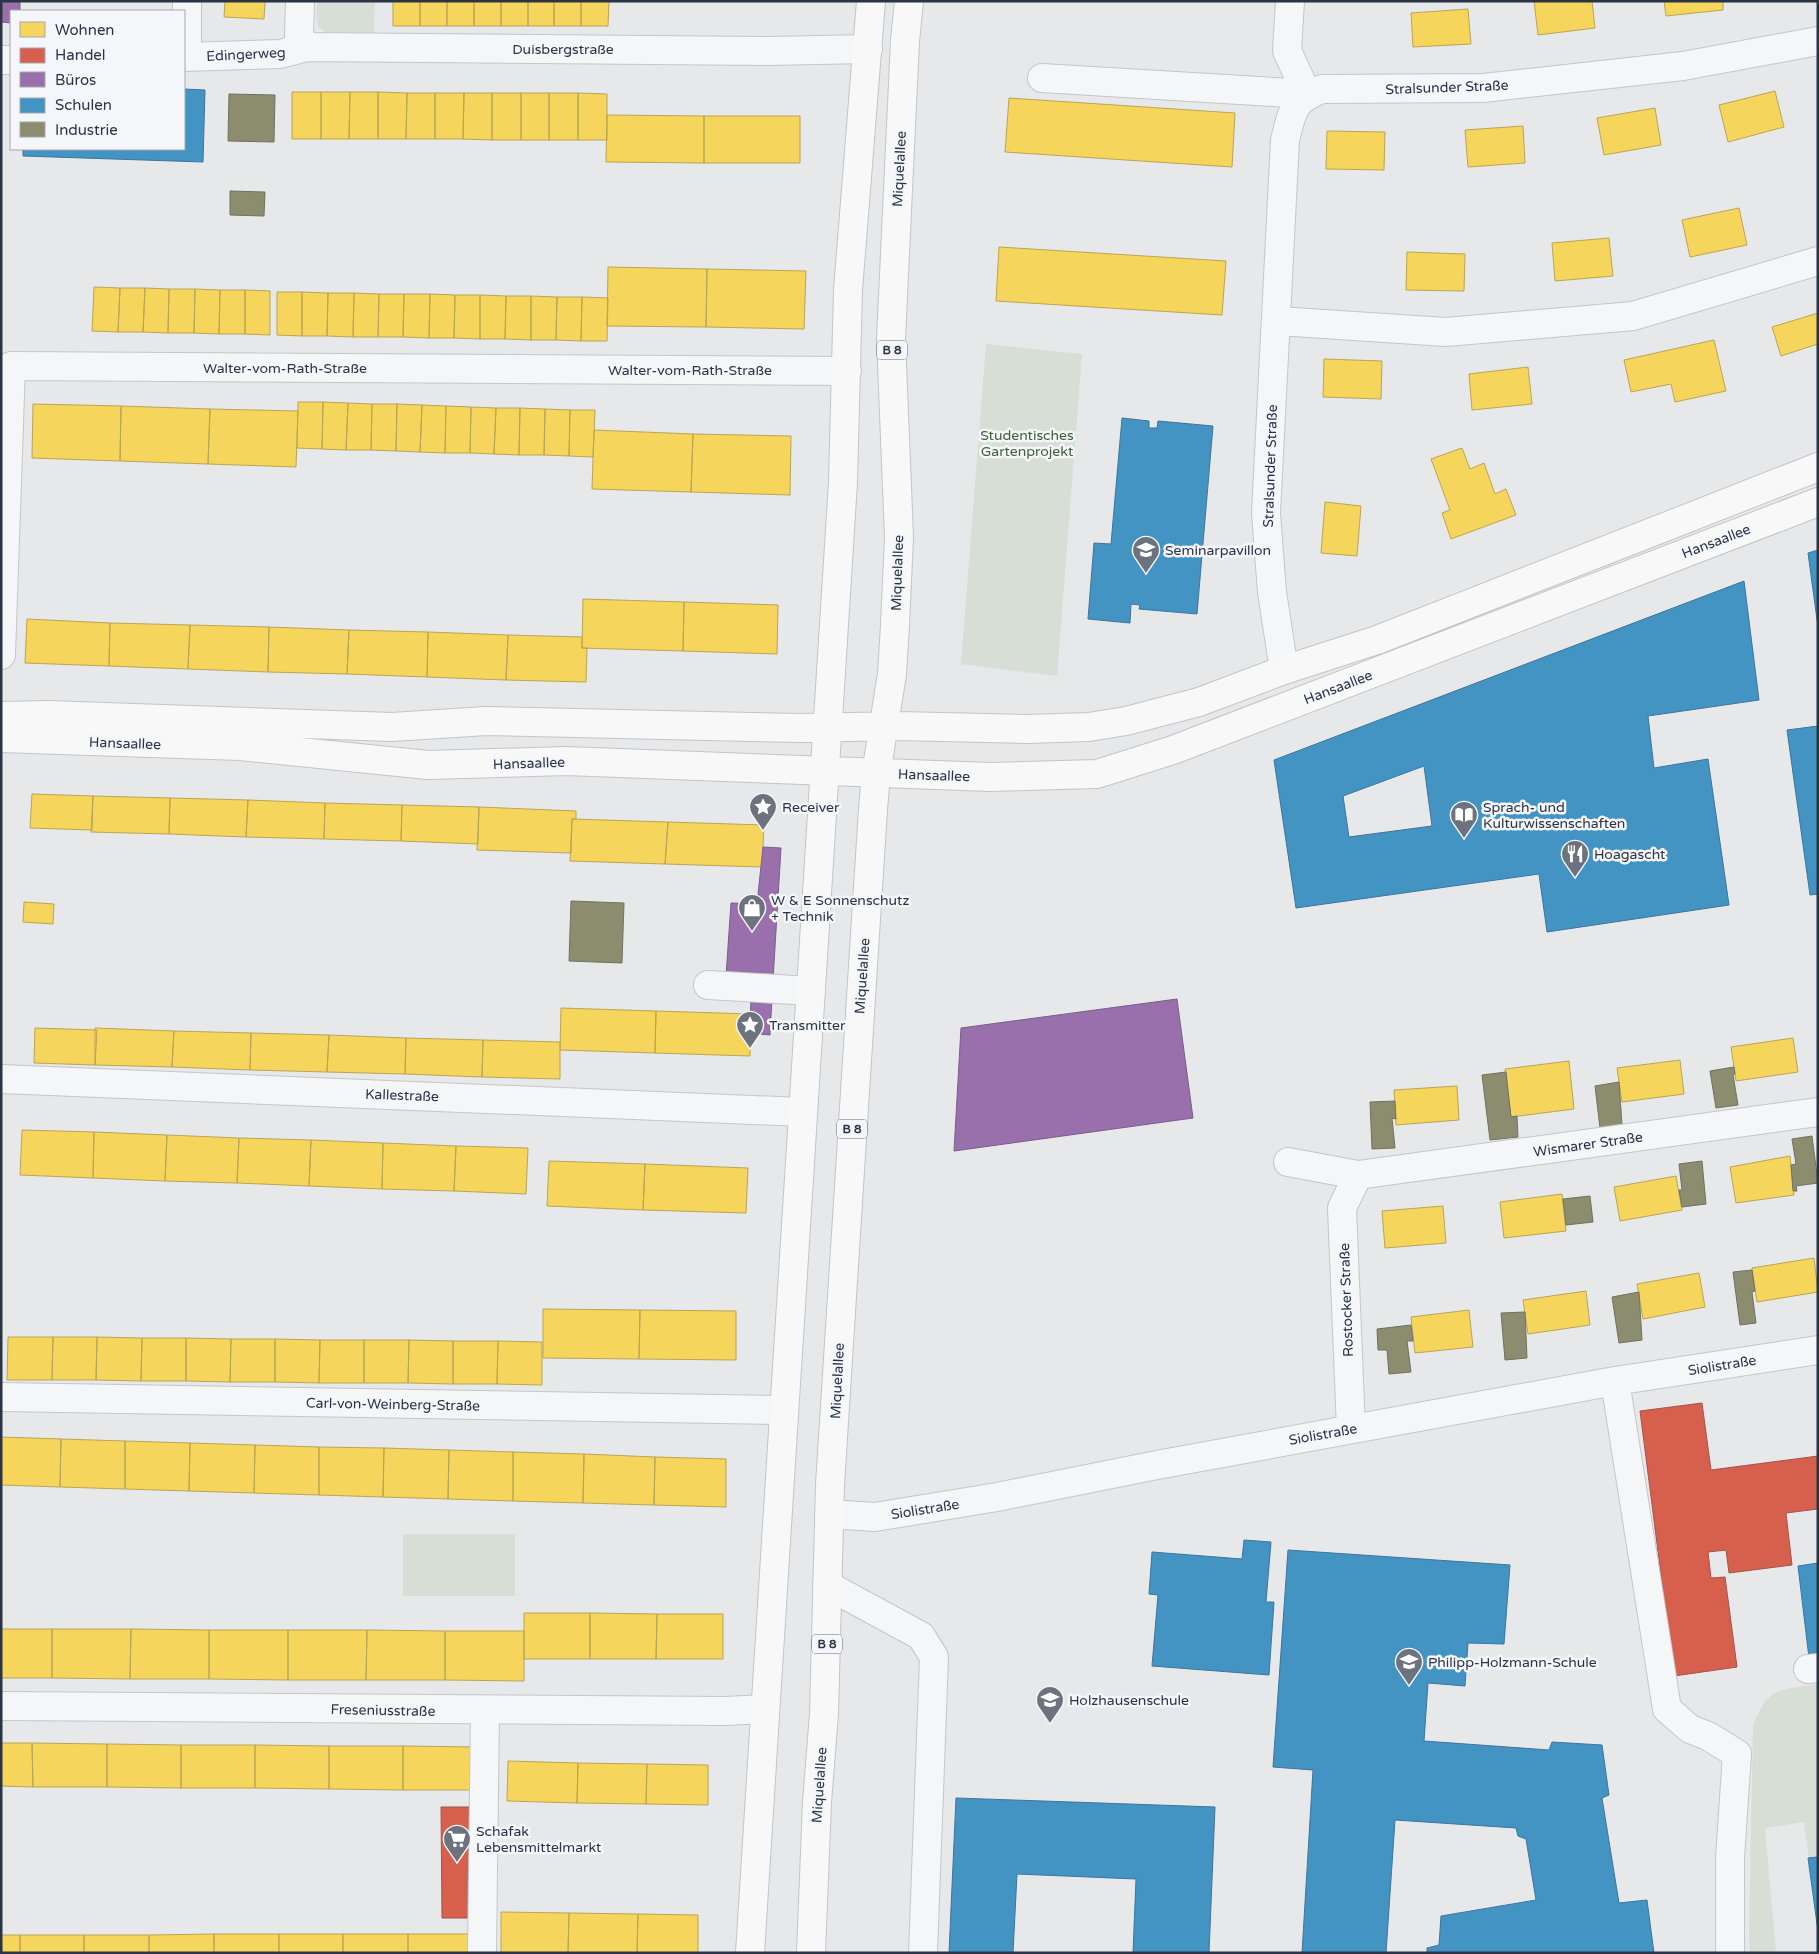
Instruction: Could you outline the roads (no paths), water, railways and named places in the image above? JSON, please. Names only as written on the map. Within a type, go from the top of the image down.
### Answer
[{"type":"main road","points":[[750,1953],[843,482],[848,290],[871,1]]},
{"type":"main road","name":"Miquelallee","points":[[811,1953],[817,1802],[824,1714],[829,1514],[876,774],[884,727],[896,624],[899,537],[891,339],[905,42],[909,1]]},
{"type":"main road","name":"Hansaallee","points":[[1,716],[48,715],[392,728],[486,721],[1027,729],[1089,727],[1126,721],[1199,702],[1284,670],[1377,640],[1818,467]]},
{"type":"main road","name":"Hansaallee","points":[[1,738],[240,746],[428,765],[566,761],[990,777],[1097,774],[1173,750],[1818,502]]},
{"type":"street","points":[[185,57],[187,1]]},
{"type":"street","points":[[300,1],[299,36],[307,47]]},
{"type":"street","points":[[1042,78],[1307,94],[1287,51],[1290,1]]},
{"type":"street","name":"Stralsunder Straße","points":[[1284,670],[1272,592],[1266,514],[1278,321],[1285,140],[1295,106],[1307,94],[1322,89],[1482,88],[1683,66],[1818,42]]},
{"type":"street","name":"Edingerweg","points":[[185,57],[280,54],[307,47]]},
{"type":"street","name":"Duisbergstraße","points":[[307,47],[769,51],[868,49]]},
{"type":"street","points":[[1278,321],[1446,332],[1633,316],[1818,261]]},
{"type":"street","name":"Walter-vom-Rath-Straße","points":[[1,655],[11,366],[847,371]]},
{"type":"street","points":[[708,985],[811,991]]},
{"type":"street","name":"Kallestraße","points":[[1,1079],[803,1112]]},
{"type":"street","name":"Wismarer Straße","points":[[1288,1162],[1358,1175],[1818,1112]]},
{"type":"street","name":"Rostocker Straße","points":[[1351,1429],[1342,1208],[1358,1175]]},
{"type":"street","name":"Siolistraße","points":[[829,1514],[875,1517],[997,1498],[1615,1380],[1818,1350]]},
{"type":"street","points":[[1615,1380],[1667,1709],[1690,1729],[1708,1736],[1736,1754],[1730,1858],[1730,1953]]},
{"type":"street","name":"Carl-von-Weinberg-Straße","points":[[1,1397],[784,1410]]},
{"type":"street","points":[[827,1585],[921,1636],[934,1657],[923,1953]]},
{"type":"street","name":"Freseniusstraße","points":[[1,1706],[726,1711],[766,1709]]},
{"type":"street","points":[[482,1953],[485,1710]]},
{"type":"place","name":"Seminarpavillon","points":[[1146,574]]},
{"type":"place","name":"Receiver","points":[[763,831]]},
{"type":"place","name":"Sprach- und Kulturwissenschaften","points":[[1464,839]]},
{"type":"place","name":"Hoagascht","points":[[1575,878]]},
{"type":"place","name":"W & E Sonnenschutz + Technik","points":[[752,932]]},
{"type":"place","name":"Transmitter","points":[[750,1049]]},
{"type":"place","name":"Philipp-Holzmann-Schule","points":[[1409,1686]]},
{"type":"place","name":"Holzhausenschule","points":[[1050,1724]]},
{"type":"place","name":"Schafak Lebensmittelmarkt","points":[[457,1863]]},
{"type":"park label","name":"Studentisches Gartenprojekt","points":[[1027,444]]}]
